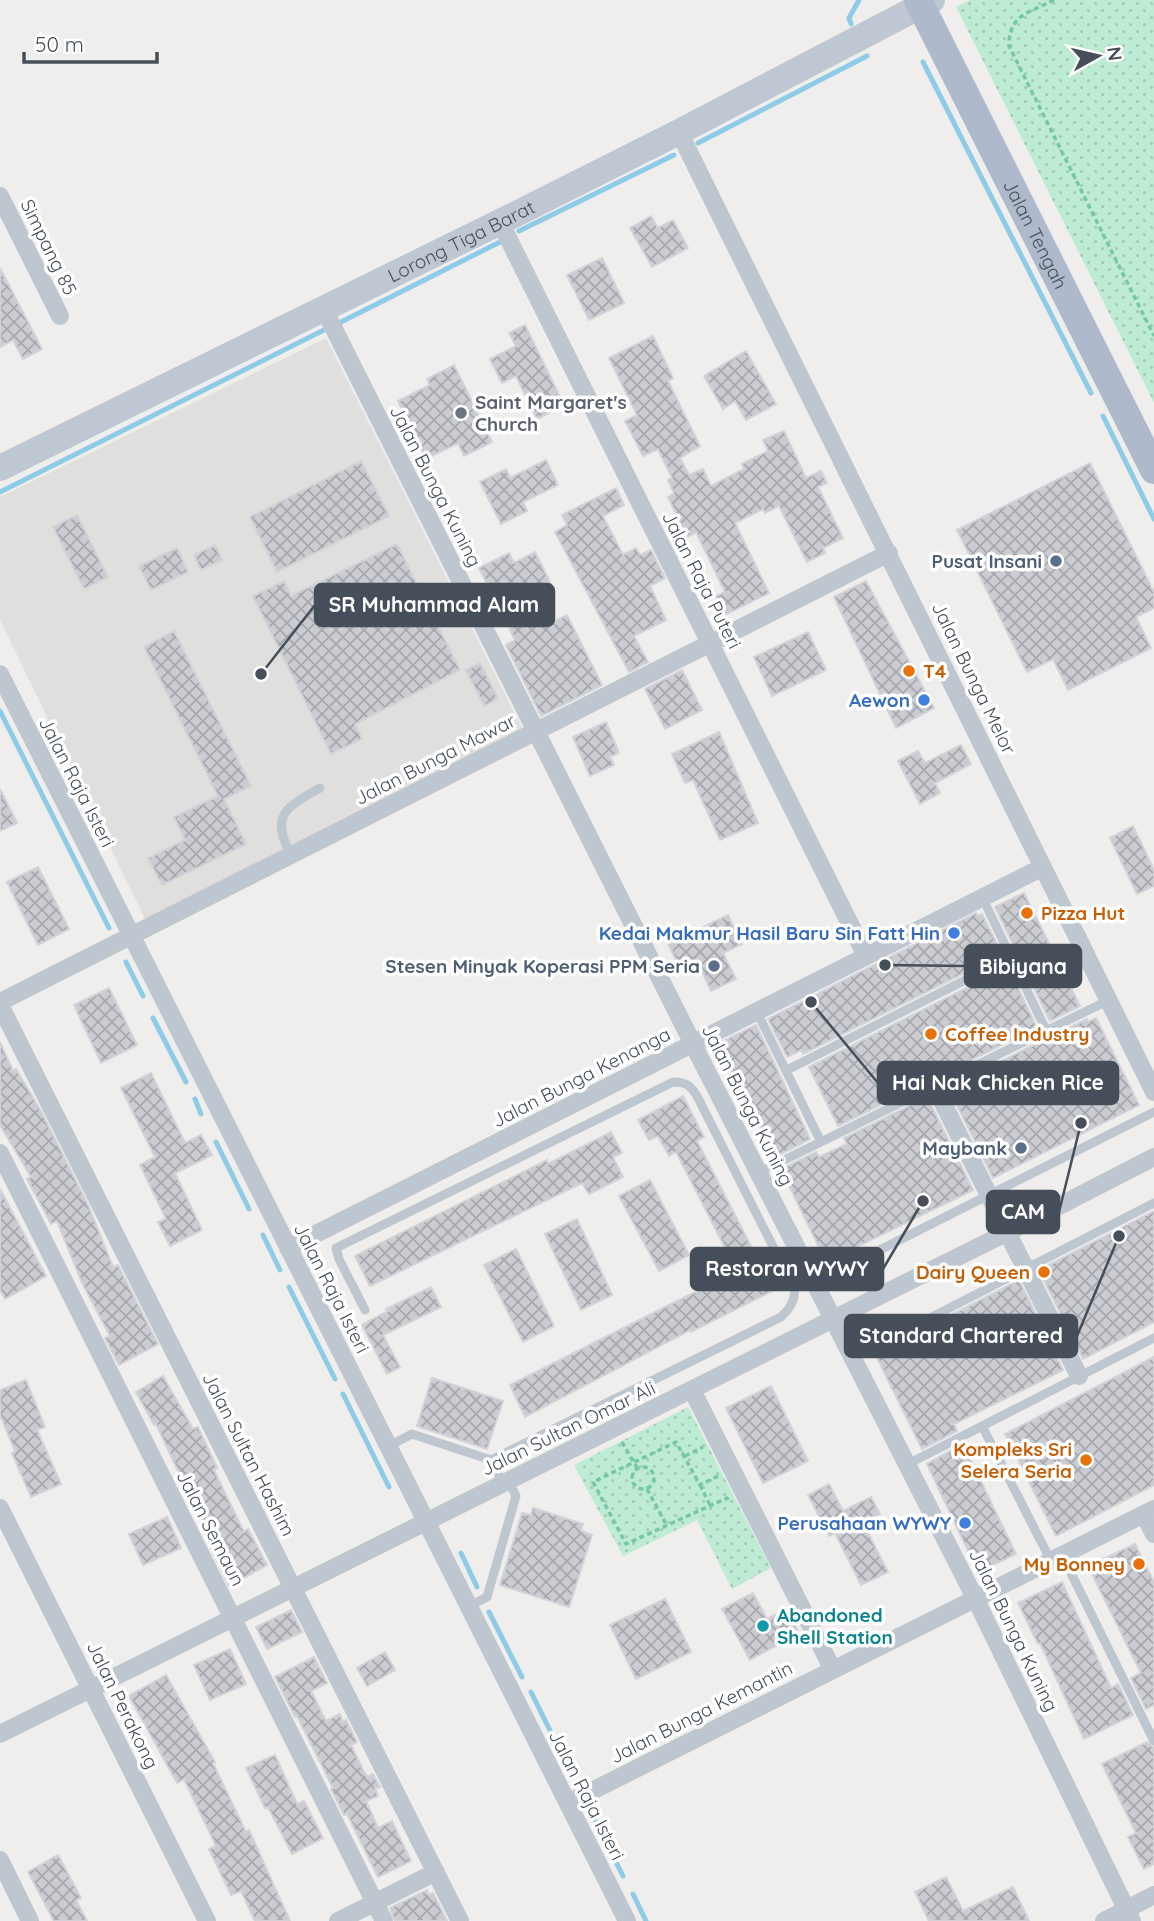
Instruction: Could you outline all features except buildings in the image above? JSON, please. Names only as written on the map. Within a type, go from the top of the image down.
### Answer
[{"type":"main road","name":"Lorong Tiga Barat","points":[[0,468],[679,132],[924,2]]},
{"type":"main road","name":"Jalan Tengah","points":[[924,2],[1154,470]]},
{"type":"street","name":"Jalan Bunga Melor","points":[[679,132],[1154,1092]]},
{"type":"street","name":"Simpang 85","points":[[0,196],[60,316]]},
{"type":"street","name":"Jalan Raja Puteri","points":[[500,222],[866,956]]},
{"type":"street","name":"Jalan Bunga Kuning","points":[[324,309],[693,1044],[908,1464],[1129,1915]]},
{"type":"street","name":"Jalan Bunga Mawar","points":[[0,1004],[889,553]]},
{"type":"street","name":"Jalan Raja Isteri","points":[[0,674],[627,1921]]},
{"type":"street","name":"Jalan Bunga Kenanga","points":[[288,1248],[1043,867]]},
{"type":"street","name":"Jalan Sultan Hashim","points":[[0,1004],[460,1921]]},
{"type":"street","points":[[934,1086],[1079,1376]]},
{"type":"street","name":"Jalan Semaun","points":[[0,1153],[384,1921]]},
{"type":"street","name":"Jalan Sultan Omar Ali","points":[[0,1734],[427,1523],[1154,1157]]},
{"type":"street","points":[[692,1390],[833,1670]]},
{"type":"street","name":"Jalan Perakong","points":[[0,1508],[207,1921]]},
{"type":"street","points":[[1149,1511],[1154,1534]]},
{"type":"street","name":"Jalan Bunga Kemantin","points":[[568,1803],[1149,1511]]},
{"type":"street","points":[[0,1860],[30,1921]]},
{"type":"street","points":[[338,1921],[436,1872]]},
{"type":"street","points":[[1104,1921],[1129,1915],[1154,1895]]},
{"type":"lane","points":[[291,855],[280,828],[282,814],[320,788]]},
{"type":"lane","points":[[982,899],[1047,1031]]},
{"type":"lane","points":[[787,1070],[1010,957]]},
{"type":"lane","points":[[760,1172],[1109,1000]]},
{"type":"lane","points":[[757,1012],[821,1142]]},
{"type":"lane","points":[[365,1310],[336,1248],[664,1086],[673,1082],[684,1082],[691,1086],[794,1288],[793,1304],[781,1317],[491,1460]]},
{"type":"lane","points":[[816,1282],[1154,1112]]},
{"type":"lane","points":[[854,1357],[1154,1203]]},
{"type":"lane","points":[[908,1464],[1154,1338]]},
{"type":"lane","points":[[982,1426],[1154,1741]]},
{"type":"lane","points":[[389,1447],[412,1434],[491,1460],[516,1496],[487,1597],[468,1607]]},
{"type":"path","points":[[1054,0],[1014,21],[1009,32],[1009,46],[1154,336]]},
{"type":"path","points":[[614,1428],[637,1468]]},
{"type":"path","points":[[711,1506],[676,1442],[593,1482],[626,1544],[711,1506],[727,1498],[733,1510]]},
{"type":"path","points":[[644,1467],[653,1474],[654,1481],[647,1489],[636,1488],[632,1482],[632,1474],[637,1468],[644,1467]]},
{"type":"path","points":[[700,1485],[732,1469]]},
{"type":"path","points":[[647,1489],[667,1526]]},
{"type":"shaded area","points":[[326,338],[522,728],[145,919],[0,620],[0,497]]},
{"type":"green space","points":[[970,0],[1154,0],[1154,403],[956,7]]},
{"type":"green space","points":[[688,1407],[771,1568],[732,1589],[697,1520],[623,1556],[574,1465]]},
{"type":"waterway","points":[[851,24],[849,18],[859,0]]},
{"type":"waterway","points":[[698,143],[867,56]]},
{"type":"waterway","points":[[923,62],[1091,393]]},
{"type":"waterway","points":[[519,231],[674,155]]},
{"type":"waterway","points":[[341,322],[500,242]]},
{"type":"waterway","points":[[0,492],[326,329]]},
{"type":"waterway","points":[[1103,416],[1154,519]]},
{"type":"waterway","points":[[0,711],[109,928]]},
{"type":"waterway","points":[[126,962],[143,996]]},
{"type":"waterway","points":[[153,1018],[186,1082]]},
{"type":"waterway","points":[[195,1099],[201,1114]]},
{"type":"waterway","points":[[216,1142],[249,1209]]},
{"type":"waterway","points":[[263,1235],[280,1270]]},
{"type":"waterway","points":[[289,1287],[335,1379]]},
{"type":"waterway","points":[[343,1394],[389,1487]]},
{"type":"waterway","points":[[461,1553],[477,1587]]},
{"type":"waterway","points":[[489,1612],[522,1677]]},
{"type":"waterway","points":[[531,1692],[566,1763]]},
{"type":"waterway","points":[[592,1814],[623,1876]]},
{"type":"waterway","points":[[633,1894],[646,1921]]},
{"type":"place","name":"Saint Margaret's Church","points":[[461,413]]},
{"type":"place","name":"Pusat Insani","points":[[1056,561]]},
{"type":"place","name":"T4","points":[[909,671]]},
{"type":"place","name":"SR Muhammad Alam","points":[[261,674]]},
{"type":"place","name":"Aewon","points":[[924,700]]},
{"type":"place","name":"Pizza Hut","points":[[1027,913]]},
{"type":"place","name":"Kedai Makmur Hasil Baru Sin Fatt Hin","points":[[954,933]]},
{"type":"place","name":"Bibiyana","points":[[885,965]]},
{"type":"place","name":"Stesen Minyak Koperasi PPM Seria","points":[[714,966]]},
{"type":"place","name":"Hai Nak Chicken Rice","points":[[811,1002]]},
{"type":"place","name":"Coffee Industry","points":[[931,1034]]},
{"type":"place","name":"CAM","points":[[1081,1123]]},
{"type":"place","name":"Maybank","points":[[1021,1148]]},
{"type":"place","name":"Restoran WYWY","points":[[923,1201]]},
{"type":"place","name":"Standard Chartered","points":[[1119,1236]]},
{"type":"place","name":"Dairy Queen","points":[[1044,1272]]},
{"type":"place","name":"Kompleks Sri Selera Seria","points":[[1086,1460]]},
{"type":"place","name":"Perusahaan WYWY","points":[[965,1523]]},
{"type":"place","name":"My Bonney","points":[[1139,1564]]},
{"type":"place","name":"Abandoned Shell Station","points":[[763,1626]]}]
